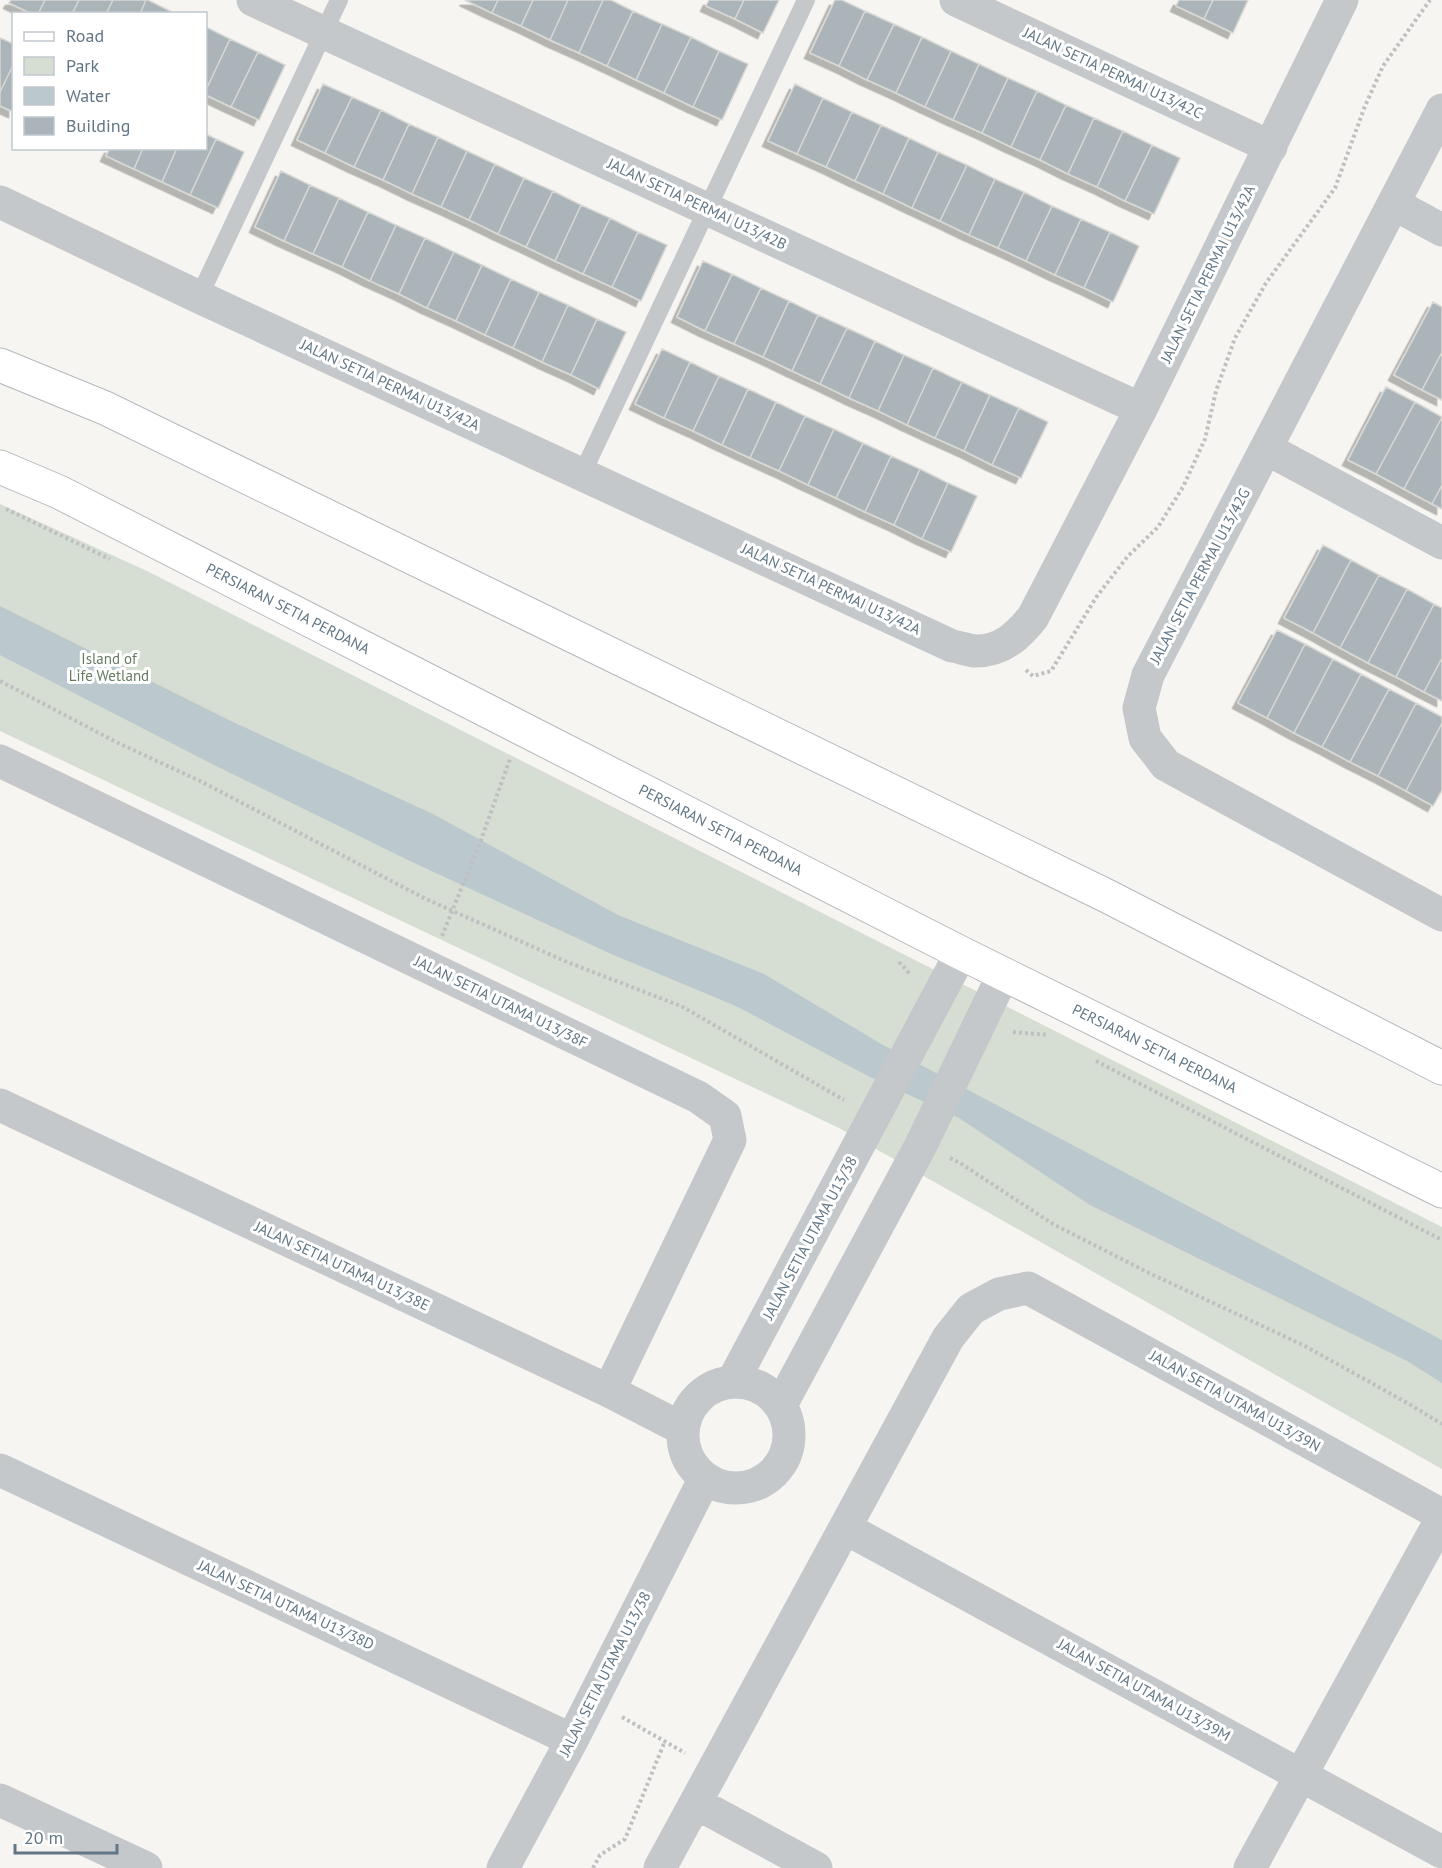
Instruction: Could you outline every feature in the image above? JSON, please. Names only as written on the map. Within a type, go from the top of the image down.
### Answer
[{"type":"main road","points":[[0,365],[105,408],[1086,885],[1442,1068]]},
{"type":"main road","name":"PERSIARAN SETIA PERDANA","points":[[0,467],[59,492],[961,953],[1442,1191]]},
{"type":"street","name":"JALAN SETIA PERMAI U13/42B","points":[[253,0],[1141,409]]},
{"type":"street","name":"JALAN SETIA PERMAI U13/42C","points":[[956,0],[1271,147]]},
{"type":"street","name":"JALAN SETIA PERMAI U13/42A","points":[[0,202],[199,297],[952,646],[976,651],[997,647],[1018,636],[1033,617],[1141,409],[1342,0]]},
{"type":"street","name":"JALAN SETIA PERMAI U13/42G","points":[[1442,110],[1148,675],[1139,708],[1145,738],[1166,765],[1442,915]]},
{"type":"street","points":[[1394,204],[1442,230]]},
{"type":"street","points":[[1267,449],[1442,543]]},
{"type":"street","name":"JALAN SETIA UTAMA U13/38F","points":[[0,761],[698,1097],[725,1116],[730,1140],[609,1391]]},
{"type":"street","name":"JALAN SETIA UTAMA U13/38","points":[[733,1382],[961,953]]},
{"type":"street","points":[[781,1405],[926,1133],[1004,974]]},
{"type":"street","name":"JALAN SETIA UTAMA U13/38E","points":[[0,1105],[609,1391],[683,1429]]},
{"type":"street","name":"JALAN SETIA UTAMA U13/39N","points":[[845,1528],[948,1338],[971,1308],[999,1294],[1028,1288],[1442,1516]]},
{"type":"street","points":[[733,1382],[751,1384],[768,1392],[781,1405],[789,1422],[790,1441],[785,1458],[774,1473],[758,1484],[740,1488],[722,1486],[705,1478],[692,1465],[684,1448],[683,1429],[688,1411],[699,1396],[715,1386],[733,1382]]},
{"type":"street","name":"JALAN SETIA UTAMA U13/38D","points":[[0,1470],[572,1740]]},
{"type":"street","name":"JALAN SETIA UTAMA U13/38","points":[[503,1868],[572,1740],[705,1478]]},
{"type":"street","points":[[1250,1868],[1442,1516]]},
{"type":"street","points":[[660,1868],[845,1528]]},
{"type":"street","name":"JALAN SETIA UTAMA U13/39M","points":[[845,1528],[1442,1852]]},
{"type":"street","points":[[0,1800],[146,1868]]},
{"type":"street","points":[[696,1803],[816,1868]]},
{"type":"lane","points":[[199,297],[339,0]]},
{"type":"lane","points":[[582,474],[806,0]]},
{"type":"path","points":[[997,647],[1033,675],[1052,671],[1097,596],[1128,556],[1158,526],[1183,487],[1205,439],[1216,391],[1234,338],[1266,283],[1335,188],[1365,106],[1383,66],[1430,0]]},
{"type":"path","points":[[0,681],[118,743],[198,780],[426,899],[567,962],[681,1006],[881,1106]]},
{"type":"path","points":[[428,967],[453,911],[512,753]]},
{"type":"path","points":[[969,1047],[1016,1031],[1048,1035]]},
{"type":"path","points":[[1088,1057],[1442,1240]]},
{"type":"path","points":[[926,1133],[960,1163],[1053,1224],[1147,1272],[1305,1346],[1442,1425]]},
{"type":"path","points":[[592,1701],[714,1770]]},
{"type":"path","points":[[593,1868],[600,1855],[625,1839],[665,1742]]},
{"type":"green space","name":"Island of Life Wetland","points":[[0,504],[147,571],[1442,1227],[1442,1469],[839,1128],[0,731]]},
{"type":"water","points":[[0,606],[233,722],[433,814],[618,915],[764,974],[883,1045],[1442,1340],[1442,1383],[1407,1361],[1090,1205],[959,1118],[866,1075],[738,1007],[609,953],[410,861],[212,764],[0,655]]},
{"type":"building","points":[[11,0],[45,0],[39,12],[28,12],[9,3]]},
{"type":"building","points":[[45,0],[79,0],[73,12],[39,12]]},
{"type":"building","points":[[79,0],[113,0],[107,12],[73,12]]},
{"type":"building","points":[[113,0],[146,0],[141,12],[107,12]]},
{"type":"building","points":[[148,0],[172,12],[141,12]]},
{"type":"building","points":[[465,0],[498,0],[492,13]]},
{"type":"building","points":[[498,0],[533,0],[521,26],[492,13]]},
{"type":"building","points":[[533,0],[568,0],[550,40],[521,26]]},
{"type":"building","points":[[568,0],[603,0],[579,53],[550,40]]},
{"type":"building","points":[[603,0],[611,0],[633,11],[607,66],[579,53]]},
{"type":"building","points":[[709,0],[744,0],[735,19],[706,6]]},
{"type":"building","points":[[744,0],[779,0],[763,33],[735,19]]},
{"type":"building","points":[[835,0],[842,0],[865,11],[839,66],[810,53]]},
{"type":"building","points":[[1179,0],[1213,0],[1204,19],[1176,6]]},
{"type":"building","points":[[1213,0],[1248,0],[1233,33],[1204,19]]},
{"type":"building","points":[[633,11],[662,24],[636,80],[607,66]]},
{"type":"building","points":[[865,11],[894,24],[867,80],[839,66]]},
{"type":"building","points":[[662,24],[691,37],[664,93],[636,80]]},
{"type":"building","points":[[894,24],[922,37],[896,93],[867,80]]},
{"type":"building","points":[[207,28],[230,39],[207,88]]},
{"type":"building","points":[[691,37],[719,51],[693,107],[664,93]]},
{"type":"building","points":[[922,37],[951,51],[925,107],[896,93]]},
{"type":"building","points":[[0,38],[12,43],[12,67],[0,92]]},
{"type":"building","points":[[230,39],[258,52],[231,107],[207,95],[207,88]]},
{"type":"building","points":[[719,51],[748,64],[722,120],[693,107]]},
{"type":"building","points":[[951,51],[979,64],[953,120],[925,107]]},
{"type":"building","points":[[258,52],[285,65],[259,120],[231,107]]},
{"type":"building","points":[[979,64],[1008,78],[982,133],[953,120]]},
{"type":"building","points":[[12,67],[12,111],[0,106],[0,92]]},
{"type":"building","points":[[1008,78],[1037,91],[1011,147],[982,133]]},
{"type":"building","points":[[323,84],[352,97],[325,153],[297,140]]},
{"type":"building","points":[[795,84],[823,98],[797,154],[768,141]]},
{"type":"building","points":[[1037,91],[1066,105],[1040,160],[1011,147]]},
{"type":"building","points":[[352,97],[381,110],[354,167],[325,153]]},
{"type":"building","points":[[823,98],[852,112],[826,167],[797,154]]},
{"type":"building","points":[[1066,105],[1094,118],[1068,174],[1040,160]]},
{"type":"building","points":[[381,110],[409,124],[383,180],[354,167]]},
{"type":"building","points":[[852,112],[881,125],[855,181],[826,167]]},
{"type":"building","points":[[1094,118],[1123,131],[1097,187],[1068,174]]},
{"type":"building","points":[[409,124],[438,137],[412,194],[383,180]]},
{"type":"building","points":[[881,125],[909,138],[883,194],[855,181]]},
{"type":"building","points":[[1123,131],[1152,145],[1125,201],[1097,187]]},
{"type":"building","points":[[207,134],[216,139],[190,195],[162,182],[176,150],[207,150]]},
{"type":"building","points":[[438,137],[467,151],[441,207],[412,194]]},
{"type":"building","points":[[909,138],[938,152],[912,208],[883,194]]},
{"type":"building","points":[[216,139],[244,152],[218,208],[190,195]]},
{"type":"building","points":[[1152,145],[1180,158],[1154,214],[1125,201]]},
{"type":"building","points":[[109,150],[142,150],[134,169],[106,156]]},
{"type":"building","points":[[142,150],[176,150],[162,182],[134,169]]},
{"type":"building","points":[[467,151],[495,164],[469,220],[441,207]]},
{"type":"building","points":[[938,152],[967,165],[940,221],[912,208]]},
{"type":"building","points":[[495,164],[524,178],[498,234],[469,220]]},
{"type":"building","points":[[967,165],[995,179],[969,235],[940,221]]},
{"type":"building","points":[[281,171],[310,185],[284,241],[255,227]]},
{"type":"building","points":[[524,178],[553,191],[526,247],[498,234]]},
{"type":"building","points":[[995,179],[1024,192],[998,248],[969,235]]},
{"type":"building","points":[[310,185],[339,198],[313,254],[284,241]]},
{"type":"building","points":[[553,191],[581,205],[555,261],[526,247]]},
{"type":"building","points":[[1024,192],[1052,206],[1026,261],[998,248]]},
{"type":"building","points":[[339,198],[368,212],[342,267],[313,254]]},
{"type":"building","points":[[581,205],[610,218],[583,274],[555,261]]},
{"type":"building","points":[[1052,206],[1081,219],[1055,275],[1026,261]]},
{"type":"building","points":[[368,212],[396,225],[370,281],[342,267]]},
{"type":"building","points":[[610,218],[638,232],[612,287],[583,274]]},
{"type":"building","points":[[1081,219],[1110,232],[1084,288],[1055,275]]},
{"type":"building","points":[[396,225],[425,238],[399,294],[370,281]]},
{"type":"building","points":[[638,232],[667,245],[641,301],[612,287]]},
{"type":"building","points":[[1110,232],[1139,246],[1113,302],[1084,288]]},
{"type":"building","points":[[425,238],[454,252],[427,308],[399,294]]},
{"type":"building","points":[[454,252],[482,265],[456,321],[427,308]]},
{"type":"building","points":[[703,261],[732,274],[705,331],[677,317]]},
{"type":"building","points":[[482,265],[511,279],[485,335],[456,321]]},
{"type":"building","points":[[732,274],[761,288],[734,344],[705,331]]},
{"type":"building","points":[[511,279],[539,292],[513,348],[485,335]]},
{"type":"building","points":[[761,288],[789,301],[763,357],[734,344]]},
{"type":"building","points":[[539,292],[568,305],[542,362],[513,348]]},
{"type":"building","points":[[789,301],[818,315],[792,371],[763,357]]},
{"type":"building","points":[[1433,302],[1442,307],[1442,352],[1422,390],[1394,375]]},
{"type":"building","points":[[568,305],[597,319],[571,375],[542,362]]},
{"type":"building","points":[[818,315],[847,328],[820,384],[792,371]]},
{"type":"building","points":[[597,319],[626,332],[599,389],[571,375]]},
{"type":"building","points":[[847,328],[875,341],[849,398],[820,384]]},
{"type":"building","points":[[875,341],[904,355],[878,411],[849,398]]},
{"type":"building","points":[[662,349],[690,362],[664,418],[635,404]]},
{"type":"building","points":[[1442,352],[1442,400],[1422,390]]},
{"type":"building","points":[[904,355],[933,368],[907,425],[878,411]]},
{"type":"building","points":[[690,362],[719,376],[693,431],[664,418]]},
{"type":"building","points":[[933,368],[962,382],[935,438],[907,425]]},
{"type":"building","points":[[719,376],[748,389],[722,445],[693,431]]},
{"type":"building","points":[[962,382],[990,395],[964,451],[935,438]]},
{"type":"building","points":[[1386,387],[1415,402],[1376,474],[1348,460]]},
{"type":"building","points":[[748,389],[776,402],[750,458],[722,445]]},
{"type":"building","points":[[990,395],[1019,408],[992,465],[964,451]]},
{"type":"building","points":[[776,402],[805,416],[779,471],[750,458]]},
{"type":"building","points":[[1415,402],[1442,417],[1404,489],[1376,474]]},
{"type":"building","points":[[1019,408],[1048,422],[1021,478],[992,465]]},
{"type":"building","points":[[805,416],[834,429],[808,485],[779,471]]},
{"type":"building","points":[[1442,417],[1442,485],[1432,504],[1404,489]]},
{"type":"building","points":[[834,429],[863,443],[836,498],[808,485]]},
{"type":"building","points":[[863,443],[891,456],[865,512],[836,498]]},
{"type":"building","points":[[891,456],[920,469],[894,525],[865,512]]},
{"type":"building","points":[[920,469],[948,483],[922,539],[894,525]]},
{"type":"building","points":[[948,483],[977,496],[951,552],[922,539]]},
{"type":"building","points":[[1442,485],[1442,509],[1432,504]]},
{"type":"building","points":[[1323,545],[1351,560],[1313,633],[1284,618]]},
{"type":"building","points":[[1351,560],[1379,575],[1340,648],[1313,633]]},
{"type":"building","points":[[1379,575],[1407,589],[1368,663],[1340,648]]},
{"type":"building","points":[[1407,589],[1434,604],[1396,677],[1368,663]]},
{"type":"building","points":[[1434,604],[1442,608],[1442,658],[1424,692],[1396,677]]},
{"type":"building","points":[[1277,630],[1305,644],[1267,718],[1238,703]]},
{"type":"building","points":[[1305,644],[1333,659],[1294,733],[1267,718]]},
{"type":"building","points":[[1442,658],[1442,701],[1424,692]]},
{"type":"building","points":[[1333,659],[1361,674],[1322,747],[1294,733]]},
{"type":"building","points":[[1361,674],[1389,689],[1350,762],[1322,747]]},
{"type":"building","points":[[1389,689],[1416,703],[1378,776],[1350,762]]},
{"type":"building","points":[[1416,703],[1442,717],[1442,723],[1406,791],[1378,776]]},
{"type":"building","points":[[1442,723],[1442,790],[1433,806],[1406,791]]}]
